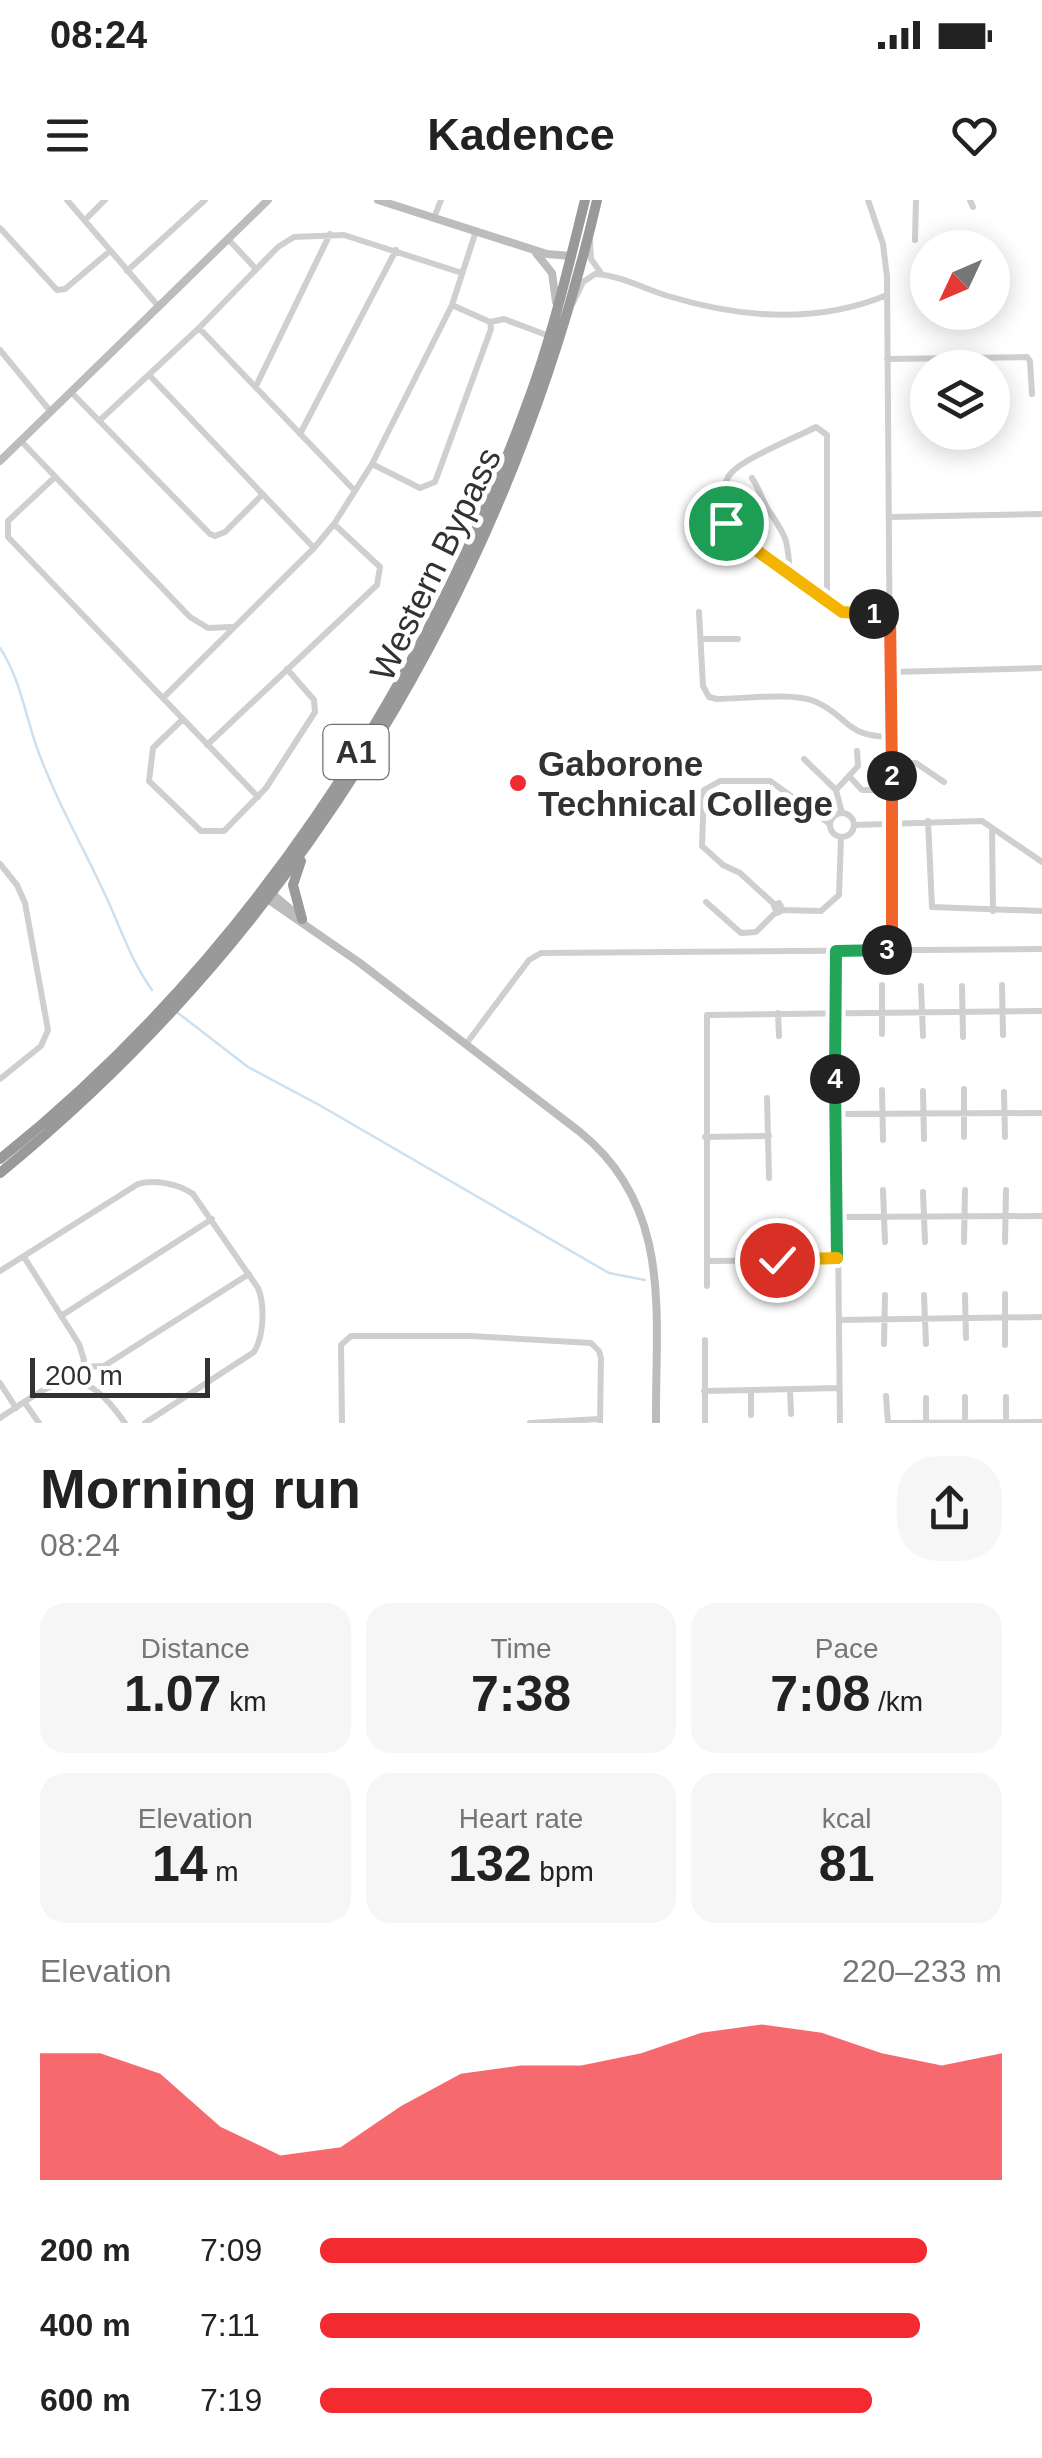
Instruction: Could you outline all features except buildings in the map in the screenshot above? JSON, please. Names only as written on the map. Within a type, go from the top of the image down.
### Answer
[{"type":"highway","name":"Western Bypass","points":[[0,1159],[62,1106],[150,1020],[266,893],[402,680],[490,499],[549,336],[562,314],[571,256],[593,201]]},
{"type":"highway","name":"Western Bypass","points":[[0,1173],[69,1114],[157,1027],[327,816],[412,682],[483,541],[538,406],[593,201]]},
{"type":"highway","points":[[302,919],[293,894],[295,876],[327,816]]},
{"type":"street","points":[[68,200],[160,308]]},
{"type":"street","points":[[84,220],[106,200]]},
{"type":"street","points":[[127,270],[204,200]]},
{"type":"street","points":[[0,461],[272,200]]},
{"type":"street","points":[[378,200],[561,257],[571,256]]},
{"type":"street","points":[[434,218],[440,200]]},
{"type":"street","points":[[868,200],[882,244],[887,295],[892,950]]},
{"type":"street","points":[[915,230],[916,200]]},
{"type":"street","points":[[593,201],[589,253],[593,264],[602,274],[670,297],[773,316],[857,308],[887,295]]},
{"type":"street","points":[[0,228],[58,290],[64,290],[110,251]]},
{"type":"street","points":[[164,697],[334,524],[372,464],[452,305],[476,231]]},
{"type":"street","points":[[100,421],[294,237],[330,234],[396,250],[462,274]]},
{"type":"street","points":[[256,386],[330,234]]},
{"type":"street","points":[[230,240],[256,269]]},
{"type":"street","points":[[527,247],[543,258],[552,272],[562,314]]},
{"type":"street","points":[[300,434],[396,250]]},
{"type":"street","points":[[562,314],[586,278],[602,274]]},
{"type":"street","points":[[452,305],[490,322],[504,319],[549,336]]},
{"type":"street","points":[[372,464],[420,488],[435,482],[492,329],[490,322]]},
{"type":"street","points":[[200,328],[355,492]]},
{"type":"street","points":[[0,350],[51,412]]},
{"type":"street","points":[[887,358],[1027,357],[1032,394]]},
{"type":"street","points":[[150,376],[314,548]]},
{"type":"street","points":[[72,393],[210,534],[225,532],[263,494]]},
{"type":"street","points":[[826,600],[827,435],[816,427],[734,470],[725,483],[726,523],[731,532],[842,612],[890,614]]},
{"type":"street","points":[[21,441],[190,617],[208,628],[231,627]]},
{"type":"street","points":[[55,477],[8,522],[6,534],[258,797]]},
{"type":"street","points":[[752,478],[769,512],[782,526],[790,574]]},
{"type":"street","points":[[890,517],[1042,514]]},
{"type":"street","points":[[207,745],[380,579],[380,568],[334,524]]},
{"type":"street","points":[[699,612],[703,686],[710,696],[717,700],[803,698],[824,707],[859,734],[892,738]]},
{"type":"street","points":[[701,639],[738,639]]},
{"type":"street","points":[[892,672],[1042,668]]},
{"type":"street","points":[[183,719],[153,748],[149,781],[206,832],[227,828],[258,797],[315,712],[314,700],[287,669]]},
{"type":"street","points":[[836,790],[858,766],[857,751]]},
{"type":"street","points":[[804,759],[836,790],[842,812]]},
{"type":"street","points":[[892,764],[916,763],[944,782]]},
{"type":"street","points":[[849,776],[862,790],[881,790]]},
{"type":"street","points":[[841,837],[839,895],[822,911],[778,909],[740,872],[726,867],[702,846],[704,790],[720,780],[770,781],[830,824],[833,833],[841,837],[850,834],[854,825],[851,816],[842,812]]},
{"type":"street","points":[[830,824],[842,812]]},
{"type":"street","points":[[854,825],[972,819],[992,827],[1042,862]]},
{"type":"street","points":[[928,822],[932,908],[1042,911]]},
{"type":"street","points":[[992,827],[993,911]]},
{"type":"street","points":[[0,864],[17,885],[24,902],[48,1030],[44,1042],[0,1080]]},
{"type":"street","points":[[266,893],[312,930]]},
{"type":"street","points":[[266,893],[592,1142],[613,1163],[636,1199],[654,1268],[656,1423]]},
{"type":"street","points":[[706,902],[741,933],[756,932],[778,909]]},
{"type":"street","points":[[466,1044],[530,960],[541,953],[1042,949]]},
{"type":"street","points":[[836,951],[840,1423]]},
{"type":"street","points":[[882,985],[882,1034]]},
{"type":"street","points":[[1002,985],[1003,1034]]},
{"type":"street","points":[[921,986],[923,1036]]},
{"type":"street","points":[[962,986],[963,1037]]},
{"type":"street","points":[[707,1286],[707,1014],[1042,1011]]},
{"type":"street","points":[[778,1012],[779,1036]]},
{"type":"street","points":[[964,1089],[964,1137]]},
{"type":"street","points":[[882,1090],[883,1140]]},
{"type":"street","points":[[923,1091],[924,1139]]},
{"type":"street","points":[[1004,1092],[1004,1137]]},
{"type":"street","points":[[767,1098],[769,1178]]},
{"type":"street","points":[[836,1114],[1042,1113]]},
{"type":"street","points":[[705,1136],[769,1136]]},
{"type":"street","points":[[0,1271],[143,1182],[189,1190],[249,1274],[262,1299],[257,1348],[145,1423]]},
{"type":"street","points":[[883,1190],[885,1242]]},
{"type":"street","points":[[964,1242],[965,1190]]},
{"type":"street","points":[[1005,1242],[1006,1190]]},
{"type":"street","points":[[924,1192],[925,1242]]},
{"type":"street","points":[[837,1217],[1042,1216]]},
{"type":"street","points":[[62,1316],[212,1219]]},
{"type":"street","points":[[776,1229],[777,1260]]},
{"type":"street","points":[[24,1257],[80,1344],[80,1380]]},
{"type":"street","points":[[707,1261],[837,1260]]},
{"type":"street","points":[[83,1368],[104,1366],[249,1274]]},
{"type":"street","points":[[1005,1294],[1005,1345]]},
{"type":"street","points":[[884,1344],[885,1295]]},
{"type":"street","points":[[924,1295],[926,1344]]},
{"type":"street","points":[[965,1296],[966,1338]]},
{"type":"street","points":[[839,1320],[1042,1317]]},
{"type":"street","points":[[342,1423],[341,1346],[351,1336],[489,1337],[596,1346],[600,1358],[600,1421],[530,1423]]},
{"type":"street","points":[[705,1340],[705,1423]]},
{"type":"street","points":[[0,1418],[55,1384],[80,1380],[104,1394],[124,1423]]},
{"type":"street","points":[[0,1383],[16,1408]]},
{"type":"street","points":[[704,1391],[839,1388]]},
{"type":"street","points":[[790,1390],[791,1414]]},
{"type":"street","points":[[750,1391],[751,1415]]},
{"type":"street","points":[[886,1396],[888,1423],[1042,1422]]},
{"type":"street","points":[[965,1396],[965,1422]]},
{"type":"street","points":[[1006,1396],[1006,1421]]},
{"type":"street","points":[[926,1398],[926,1422]]},
{"type":"street","points":[[25,1402],[39,1423]]},
{"type":"waterway","points":[[0,648],[17,684],[53,787],[133,958],[152,990]]},
{"type":"waterway","points":[[178,1013],[248,1067],[609,1273],[645,1280]]},
{"type":"place","name":"Gaborone Technical College","points":[[518,783]]},
{"type":"route","points":[[726,523],[731,532],[842,612],[890,614],[892,950],[836,951],[837,1260],[777,1260]]}]
